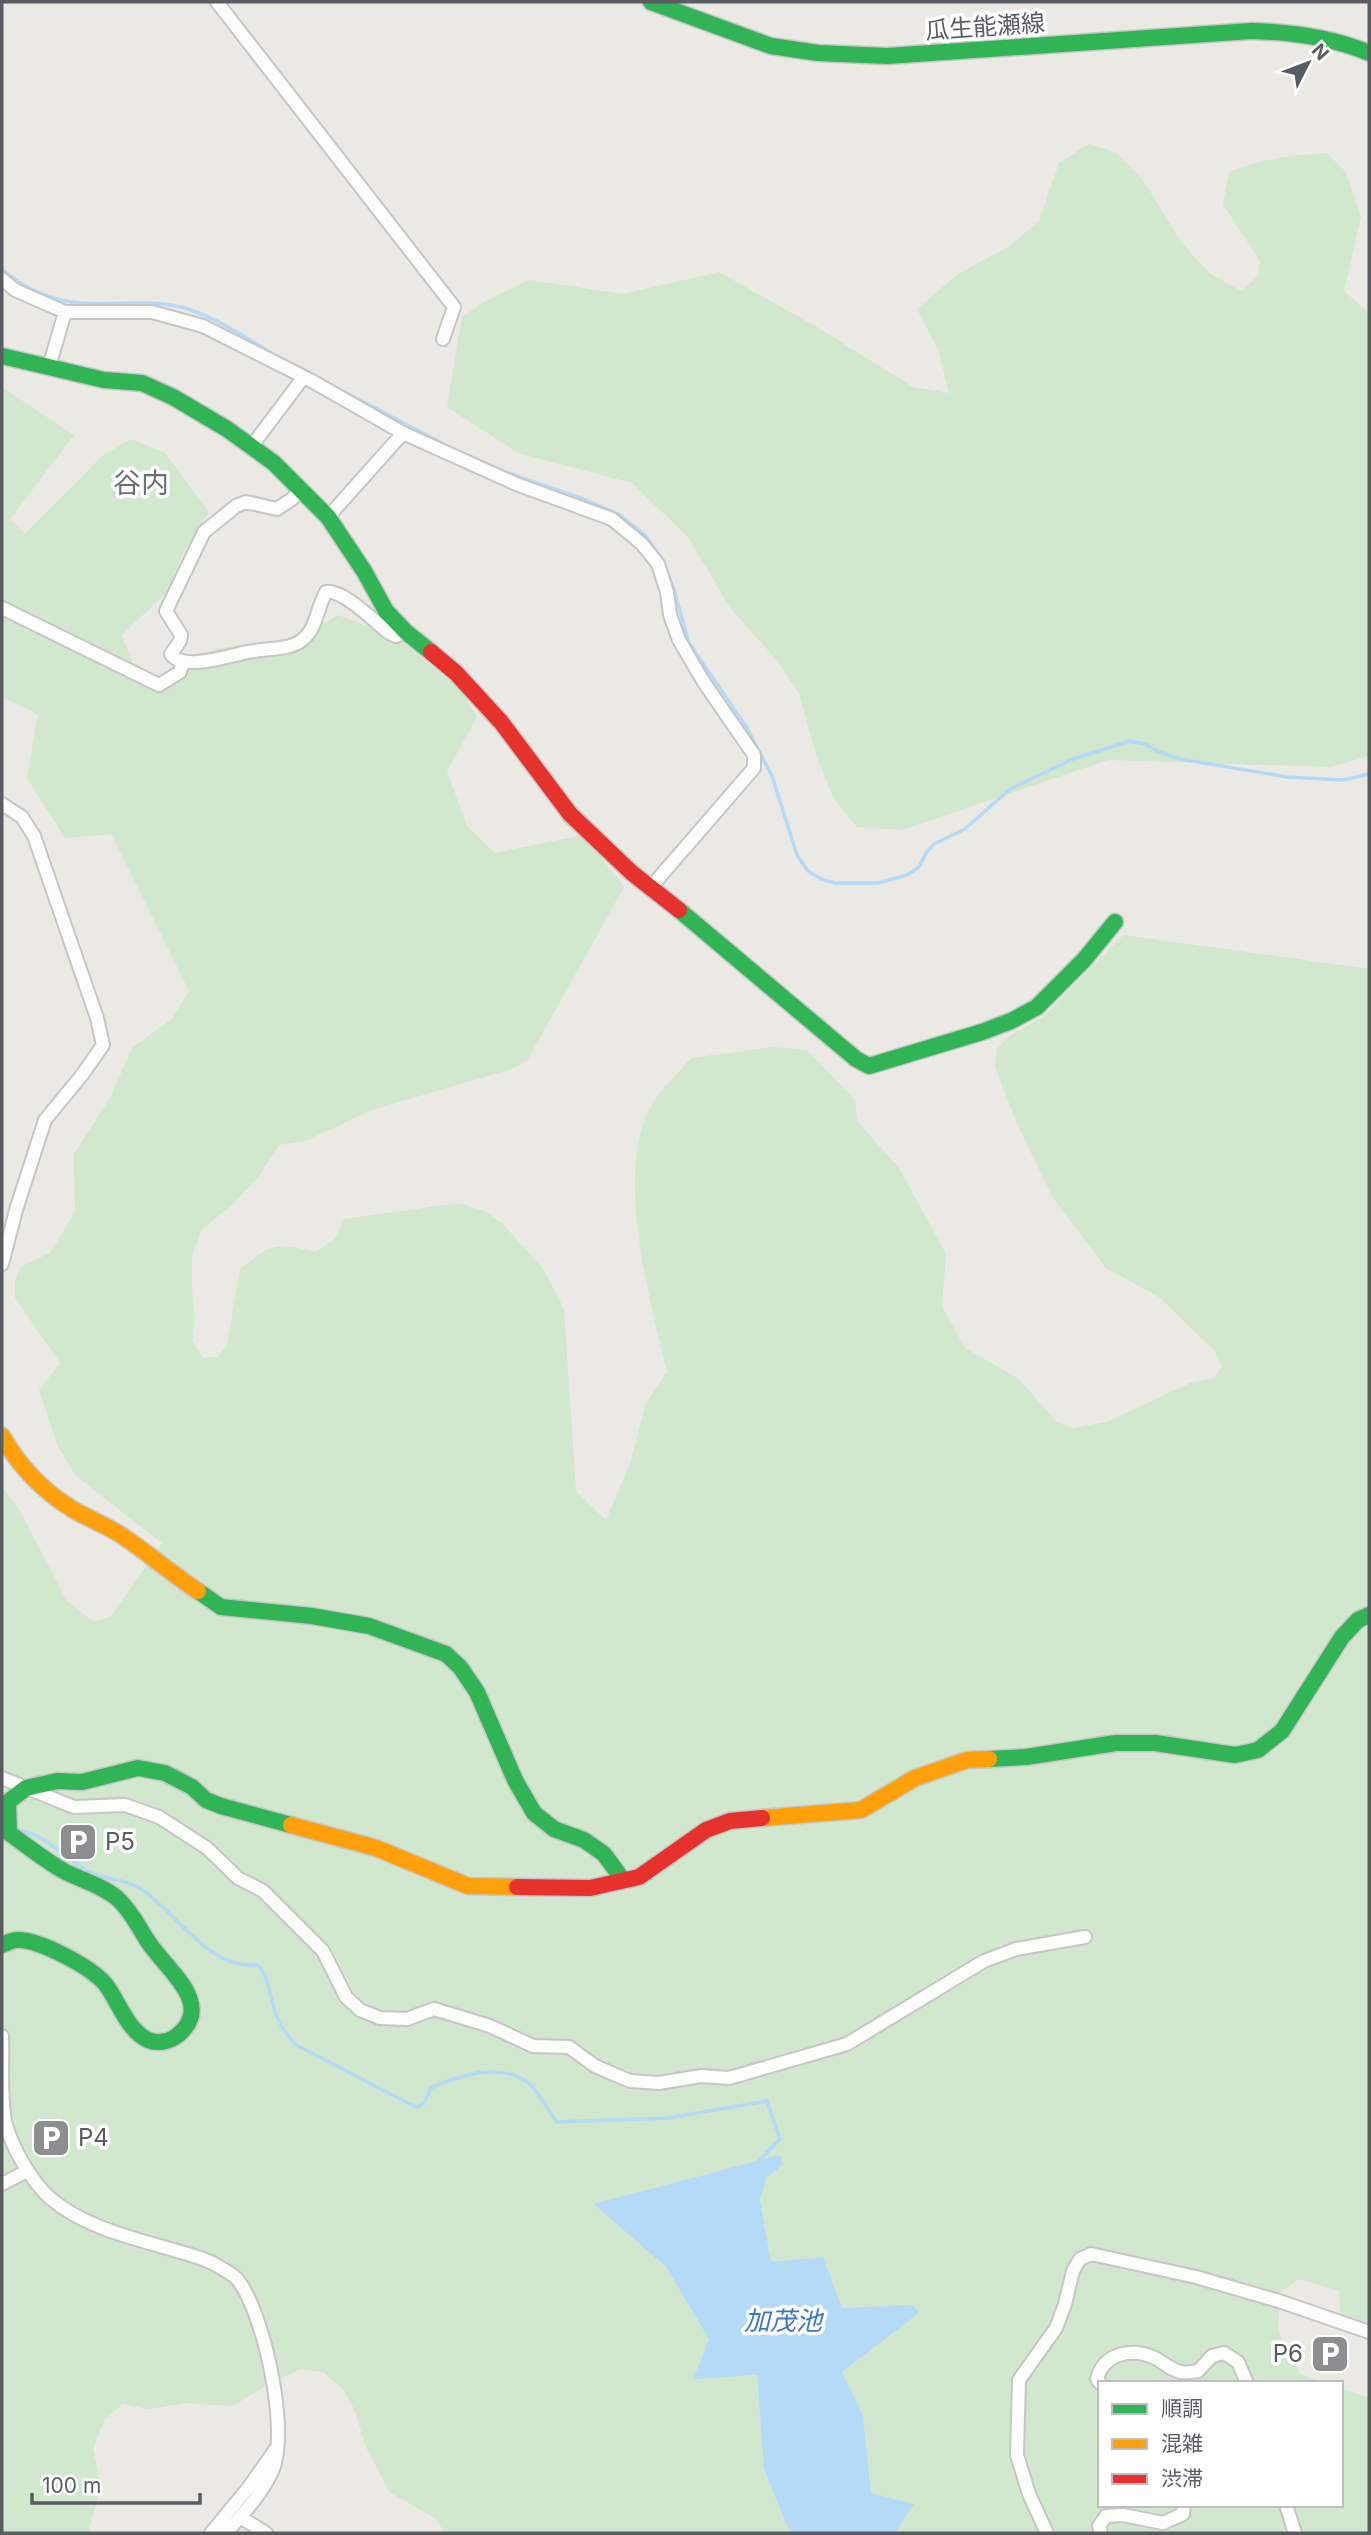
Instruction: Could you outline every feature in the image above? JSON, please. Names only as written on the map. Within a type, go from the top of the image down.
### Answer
[{"type":"street","points":[[217,2],[454,307],[443,339]]},
{"type":"street","name":"瓜生能瀬線","points":[[651,2],[771,46],[818,52],[887,56],[1265,31],[1319,38],[1369,53]]},
{"type":"street","points":[[2,278],[15,290],[65,312],[152,312],[203,326],[310,380],[403,433],[516,484],[612,519],[642,544],[658,564],[667,592],[670,615],[679,639],[703,681],[754,755],[754,768],[651,887]]},
{"type":"street","points":[[49,367],[65,312]]},
{"type":"street","points":[[2,355],[104,380],[142,383],[227,429],[274,463],[328,517],[364,571],[386,611],[456,673],[501,722],[570,814],[632,873],[856,1059],[869,1066],[982,1032],[1012,1021],[1037,1007],[1084,960],[1115,922]]},
{"type":"street","points":[[251,447],[303,378]]},
{"type":"street","points":[[328,517],[403,433]]},
{"type":"street","points":[[302,489],[277,509],[246,502],[236,506],[204,532],[166,611],[181,635],[171,654],[173,658],[183,662],[210,661],[254,650],[296,644],[309,633],[322,599],[326,592],[331,591],[344,597],[389,633],[396,636],[407,632]]},
{"type":"street","points":[[2,608],[159,685],[180,672],[183,662]]},
{"type":"street","points":[[2,804],[22,817],[34,836],[97,1018],[103,1045],[45,1120],[2,1264]]},
{"type":"street","points":[[2,1436],[11,1452],[37,1482],[71,1508],[124,1537],[164,1569],[220,1607],[312,1616],[369,1626],[446,1654],[460,1667],[477,1692],[534,1814],[554,1829],[584,1840],[604,1854],[623,1880]]},
{"type":"street","points":[[2,1945],[18,1940],[77,1962],[98,1975],[127,2021],[145,2039],[158,2043],[171,2040],[184,2030],[192,2015],[192,2000],[179,1978],[156,1953],[122,1903],[102,1887],[59,1868],[9,1833],[8,1802],[26,1788],[57,1781],[82,1782],[138,1768],[165,1773],[192,1787],[206,1800],[221,1806],[376,1848],[468,1886],[590,1888],[639,1877],[706,1830],[730,1821],[861,1810],[915,1778],[967,1760],[1026,1757],[1116,1743],[1154,1743],[1235,1755],[1258,1750],[1282,1731],[1342,1637],[1358,1620],[1369,1615]]},
{"type":"street","points":[[2,1779],[74,1807],[125,1805],[159,1817],[207,1848],[239,1878],[262,1891],[323,1951],[346,1997],[360,2010],[380,2018],[407,2018],[434,2008],[490,2026],[533,2046],[569,2047],[595,2066],[630,2081],[659,2083],[701,2076],[729,2078],[847,2044],[984,1961],[1016,1949],[1085,1937]]},
{"type":"street","points":[[2,2036],[6,2123],[27,2171],[50,2198],[77,2216],[103,2228],[219,2266],[237,2279],[257,2323],[278,2404],[277,2447],[273,2468],[263,2487],[226,2533]]},
{"type":"street","points":[[2,2184],[27,2171]]},
{"type":"street","points":[[1047,2533],[1029,2494],[1017,2455],[1019,2380],[1056,2328],[1073,2271],[1085,2256],[1091,2254],[1196,2277],[1279,2301],[1369,2332]]},
{"type":"street","points":[[1098,2381],[1100,2367],[1115,2357],[1136,2352],[1184,2373],[1198,2371],[1212,2356],[1224,2353],[1238,2362],[1246,2381]]},
{"type":"street","points":[[211,2533],[250,2487],[277,2447]]},
{"type":"street","points":[[1101,2533],[1099,2526],[1106,2516],[1123,2515],[1163,2524],[1183,2514],[1184,2507]]},
{"type":"street","points":[[1287,2507],[1295,2533]]},
{"type":"street","points":[[240,2517],[266,2533]]},
{"type":"green space","points":[[1089,144],[1115,152],[1143,180],[1181,242],[1210,274],[1242,291],[1258,276],[1260,261],[1223,204],[1229,172],[1277,158],[1327,153],[1346,172],[1361,217],[1344,291],[1369,313],[1369,756],[1331,767],[1108,760],[902,830],[857,827],[834,799],[817,758],[799,693],[775,658],[731,609],[688,537],[632,483],[518,453],[447,407],[462,317],[484,302],[529,280],[623,294],[719,272],[817,327],[913,387],[949,393],[939,352],[917,309],[958,274],[1008,247],[1039,221],[1059,163]]},
{"type":"green space","points":[[2,387],[74,435],[10,519],[25,534],[102,456],[131,439],[165,453],[209,512],[182,555],[168,591],[122,635],[132,662],[157,677],[219,648],[302,639],[338,615],[395,637],[461,690],[477,717],[447,771],[467,826],[495,853],[584,835],[624,887],[527,1061],[512,1069],[372,1110],[305,1141],[279,1145],[259,1176],[232,1205],[202,1229],[192,1256],[195,1320],[192,1341],[203,1358],[218,1357],[227,1345],[240,1269],[260,1254],[275,1247],[316,1252],[335,1239],[344,1219],[460,1203],[484,1211],[502,1223],[544,1270],[564,1309],[576,1491],[606,1520],[630,1464],[646,1403],[667,1372],[639,1238],[636,1167],[640,1135],[654,1101],[691,1058],[774,1047],[807,1050],[855,1100],[858,1122],[899,1168],[946,1254],[942,1306],[965,1348],[1019,1379],[1056,1421],[1073,1428],[1107,1422],[1190,1383],[1214,1378],[1222,1367],[1214,1350],[1159,1297],[1106,1268],[1053,1198],[1017,1124],[995,1067],[997,1049],[1009,1036],[1043,1017],[1123,935],[1369,969],[1369,2333],[1341,2324],[1339,2291],[1299,2279],[1280,2293],[1278,2330],[1300,2374],[1319,2381],[1098,2381],[1098,2507],[1343,2507],[1343,2389],[1369,2398],[1369,2533],[895,2533],[913,2505],[871,2494],[863,2415],[841,2371],[911,2306],[842,2308],[822,2257],[771,2263],[760,2200],[767,2177],[783,2165],[595,2204],[666,2267],[709,2339],[693,2378],[757,2375],[764,2469],[790,2533],[445,2533],[435,2518],[389,2492],[365,2445],[355,2411],[344,2390],[323,2372],[301,2369],[272,2382],[233,2406],[186,2403],[149,2409],[123,2404],[105,2419],[93,2448],[101,2486],[88,2533],[2,2533],[2,1487],[20,1511],[67,1601],[94,1622],[111,1616],[162,1543],[76,1476],[58,1447],[39,1390],[60,1363],[15,1298],[15,1281],[21,1266],[50,1253],[75,1212],[74,1154],[111,1096],[132,1048],[172,1019],[189,991],[111,834],[65,838],[27,778],[38,714],[2,697]]},
{"type":"water","name":"加茂池","points":[[780,2155],[783,2165],[767,2177],[760,2200],[771,2262],[823,2257],[842,2308],[911,2305],[920,2312],[842,2372],[863,2415],[871,2493],[914,2504],[895,2533],[790,2533],[764,2469],[757,2375],[693,2379],[709,2339],[666,2267],[594,2204]]},
{"type":"waterway","points":[[2,269],[28,288],[59,300],[94,304],[161,304],[188,309],[225,325],[284,360]]},
{"type":"waterway","points":[[337,388],[453,449],[508,473],[618,514],[646,536],[663,561],[689,643],[747,728],[772,776],[797,855],[808,871],[821,879],[835,883],[878,883],[907,875],[919,867],[934,844],[965,829],[1010,789],[1073,759],[1130,741],[1145,744],[1180,759],[1287,777],[1343,780],[1369,774]]},
{"type":"waterway","points":[[17,1830],[37,1836],[92,1873],[138,1887],[207,1949],[239,1964],[257,1965],[267,1980],[279,2021],[296,2045],[412,2105],[418,2107],[424,2103],[431,2088],[441,2083],[492,2072],[516,2076],[527,2082],[556,2122],[668,2118],[767,2101],[780,2139],[759,2161]]},
{"type":"traffic: fast","points":[[651,2],[771,46],[818,53],[887,56],[1251,31],[1311,36],[1369,53]]},
{"type":"traffic: fast","points":[[2,356],[104,380],[142,383],[173,397],[227,429],[274,463],[328,517],[364,571],[386,611],[431,652]]},
{"type":"traffic: fast","points":[[679,910],[856,1059],[869,1066],[982,1032],[1037,1007],[1084,960],[1115,922]]},
{"type":"traffic: fast","points":[[198,1591],[221,1607],[312,1616],[369,1626],[446,1654],[460,1667],[477,1692],[515,1780],[534,1813],[554,1829],[584,1840],[604,1854],[623,1880]]},
{"type":"traffic: fast","points":[[989,1759],[1026,1757],[1116,1743],[1155,1743],[1235,1755],[1258,1750],[1282,1731],[1342,1637],[1358,1620],[1369,1615]]},
{"type":"traffic: fast","points":[[2,1945],[15,1940],[27,1941],[51,1949],[78,1963],[106,1985],[134,2030],[156,2042],[171,2039],[188,2023],[192,2011],[190,1999],[176,1976],[118,1899],[55,1866],[9,1833],[8,1802],[26,1788],[57,1781],[82,1782],[138,1768],[165,1773],[192,1787],[206,1800],[221,1806],[291,1825]]},
{"type":"traffic: slow","points":[[2,1436],[24,1468],[51,1494],[72,1509],[112,1529],[198,1591]]},
{"type":"traffic: slow","points":[[762,1818],[861,1810],[915,1778],[967,1760],[989,1759]]},
{"type":"traffic: slow","points":[[291,1825],[376,1848],[468,1886],[517,1887]]},
{"type":"traffic: jam","points":[[431,652],[456,673],[501,722],[570,814],[632,873],[679,910]]},
{"type":"traffic: jam","points":[[517,1887],[590,1888],[639,1877],[706,1830],[730,1821],[762,1818]]},
{"type":"place","name":"P5","points":[[78,1842]]},
{"type":"place","name":"P4","points":[[51,2138]]},
{"type":"place","name":"P6","points":[[1330,2354]]},
{"type":"district","name":"谷内","points":[[141,483]]}]
